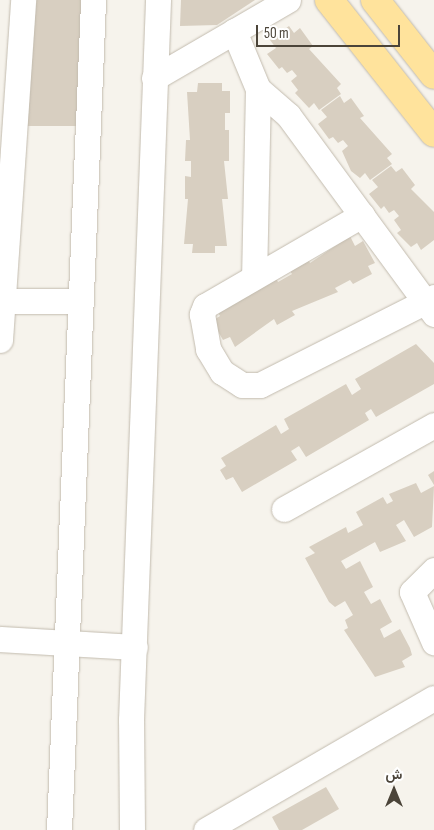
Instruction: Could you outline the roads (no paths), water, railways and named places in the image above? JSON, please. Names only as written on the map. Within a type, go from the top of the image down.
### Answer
[{"type":"main road","points":[[329,0],[434,133]]},
{"type":"main road","points":[[375,0],[434,75]]},
{"type":"street","points":[[0,340],[3,302],[1,273],[23,0]]},
{"type":"street","points":[[58,830],[78,300],[93,0]]},
{"type":"street","points":[[132,830],[135,647],[158,0]]},
{"type":"street","points":[[154,78],[288,0]]},
{"type":"street","points":[[234,31],[258,89],[254,276]]},
{"type":"street","points":[[258,89],[288,115],[431,304],[260,385],[242,385],[222,372],[208,349],[202,314],[212,300],[362,215]]},
{"type":"street","points":[[3,302],[78,300]]},
{"type":"street","points":[[284,509],[434,425]]},
{"type":"street","points":[[434,570],[412,592],[434,642]]},
{"type":"street","points":[[0,640],[135,647]]},
{"type":"street","points":[[206,830],[434,698]]}]
